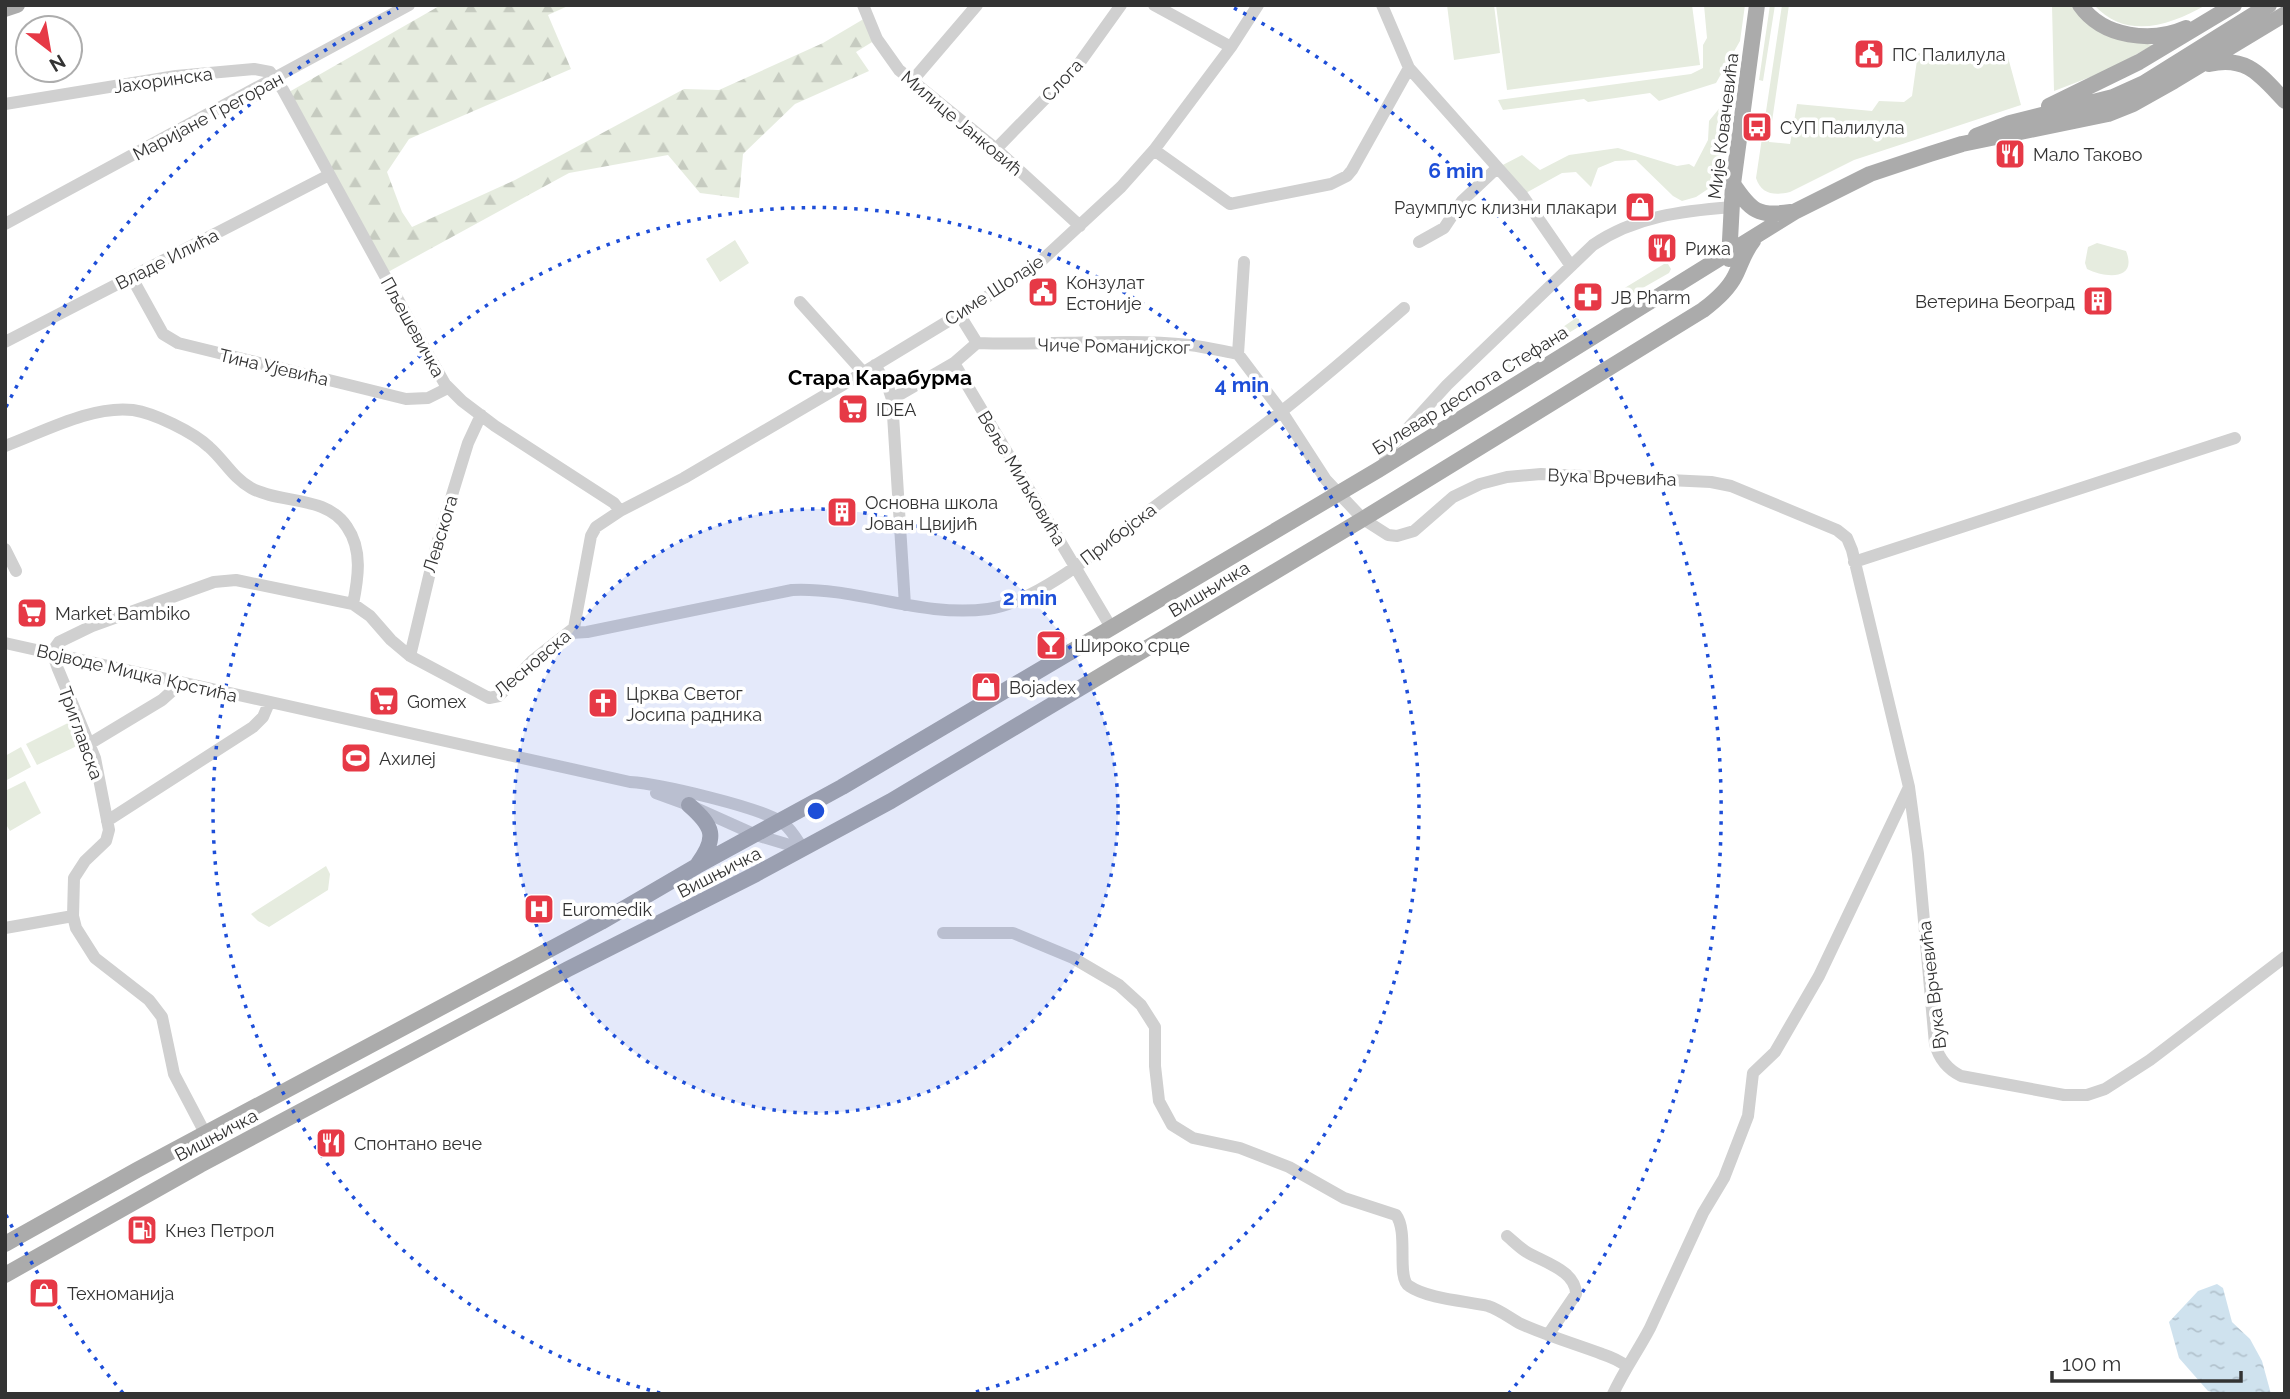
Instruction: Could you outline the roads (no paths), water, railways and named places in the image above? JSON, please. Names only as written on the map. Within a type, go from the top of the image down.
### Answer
[{"type":"main road","points":[[5,9],[17,5]]},
{"type":"main road","name":"Мије Ковачевића","points":[[1729,252],[1734,184],[1757,5]]},
{"type":"main road","points":[[2080,5],[2090,17],[2107,27],[2142,36],[2169,34],[2208,21]]},
{"type":"main road","points":[[2026,119],[2139,62],[2234,5]]},
{"type":"main road","name":"Булевар деспота Стефана","points":[[1338,495],[1796,211],[1962,144],[1994,128],[2098,102],[2126,91],[2144,83],[2269,5]]},
{"type":"main road","name":"Булевар деспота Стефана","points":[[1962,144],[2108,114],[2133,104],[2285,14]]},
{"type":"main road","points":[[2194,70],[2211,64],[2235,61],[2262,78],[2282,99]]},
{"type":"main road","points":[[1734,184],[1746,203],[1756,210],[1770,215],[1796,211]]},
{"type":"main road","name":"Булевар деспота Стефана","points":[[1363,519],[1712,303],[1734,278],[1747,248],[1759,234]]},
{"type":"main road","points":[[1722,292],[1729,252]]},
{"type":"main road","name":"Вишњичка","points":[[5,1244],[781,822],[1338,495]]},
{"type":"main road","name":"Вишњичка","points":[[5,1275],[200,1165],[568,969],[803,849],[929,779],[1363,519]]},
{"type":"main road","points":[[690,805],[704,817],[710,830],[710,843],[697,866]]},
{"type":"street","name":"Маријане Грегоран","points":[[5,224],[410,5]]},
{"type":"street","name":"Милице Јанковић","points":[[863,5],[890,60],[996,149],[1080,226]]},
{"type":"street","points":[[912,81],[977,5]]},
{"type":"street","name":"Слога","points":[[996,149],[1078,65],[1121,5]]},
{"type":"street","points":[[1154,5],[1231,47]]},
{"type":"street","name":"Симе Шолаје","points":[[620,511],[684,478],[876,365],[1040,261],[1121,187],[1154,150],[1231,47],[1258,5]]},
{"type":"street","points":[[1382,5],[1409,68],[1530,206],[1571,266]]},
{"type":"street","points":[[1154,150],[1230,204],[1331,184],[1347,176],[1352,170],[1409,68]]},
{"type":"street","name":"Јахоринска","points":[[5,104],[176,76],[254,69],[270,72],[277,79]]},
{"type":"street","name":"Пљешевичка","points":[[277,79],[448,388],[481,415],[614,503],[620,511]]},
{"type":"street","points":[[1419,242],[1444,228],[1458,205],[1497,167]]},
{"type":"street","name":"Владе Илића","points":[[5,342],[329,176]]},
{"type":"street","points":[[1387,465],[1385,460],[1388,450],[1447,385],[1606,236],[1639,220],[1732,207]]},
{"type":"street","points":[[1244,262],[1238,354],[1282,412],[1338,495]]},
{"type":"street","name":"Тина Ујевића","points":[[132,278],[163,334],[178,343],[406,399],[428,398],[448,388]]},
{"type":"street","points":[[800,302],[863,372]]},
{"type":"street","name":"Прибојска","points":[[571,632],[587,632],[792,590],[822,590],[942,611],[1002,606],[1035,591],[1075,567],[1282,412],[1404,308]]},
{"type":"street","points":[[892,399],[954,363],[976,343],[959,314]]},
{"type":"street","name":"Чиче Романијског","points":[[976,343],[1152,343],[1192,345],[1238,354]]},
{"type":"street","name":"Веље Миљковића","points":[[954,363],[1112,629]]},
{"type":"street","points":[[876,365],[892,399],[905,605]]},
{"type":"street","points":[[5,446],[108,410],[135,410],[164,421],[204,443],[233,475],[253,489],[326,508],[337,515],[347,525],[357,556],[358,579],[353,604]]},
{"type":"street","name":"Левскога","points":[[410,656],[433,558],[468,443],[481,415]]},
{"type":"street","points":[[1854,562],[2235,438]]},
{"type":"street","name":"Вука Врчевића","points":[[1338,495],[1363,519],[1388,535],[1405,535],[1422,526],[1453,497],[1479,484],[1507,477],[1541,474],[1711,482],[1751,492],[1837,530],[1850,544],[1909,787],[1918,854],[1935,1044],[1939,1056],[1948,1068],[1961,1076],[2064,1095],[2087,1095],[2105,1089],[2150,1060],[2285,957]]},
{"type":"street","name":"Лесновска","points":[[410,656],[489,698],[503,693],[532,661],[571,632],[578,618],[592,532],[620,511]]},
{"type":"street","points":[[5,550],[16,571]]},
{"type":"street","points":[[52,652],[59,642],[92,626],[214,582],[236,580],[353,604],[370,616],[391,640],[410,656]]},
{"type":"street","name":"Војводе Мицка Крстића","points":[[5,643],[630,782],[757,835],[803,849]]},
{"type":"street","name":"Триглавска","points":[[52,652],[99,771],[109,836],[85,861],[74,878],[73,916],[79,935],[95,958],[142,994],[162,1017],[174,1074],[205,1133]]},
{"type":"street","points":[[89,744],[162,700],[170,693],[175,681]]},
{"type":"street","points":[[107,821],[253,727],[263,717],[269,703]]},
{"type":"street","name":"Војводе Мицка Крстића","points":[[630,782],[646,783],[731,804],[781,822]]},
{"type":"street","points":[[1613,1394],[1626,1366],[1641,1346],[1703,1213],[1724,1178],[1748,1116],[1753,1073],[1775,1052],[1819,976],[1909,787]]},
{"type":"street","points":[[781,822],[803,849]]},
{"type":"street","points":[[5,928],[73,916]]},
{"type":"street","points":[[943,933],[1013,933],[1073,958],[1119,985],[1141,1005],[1155,1027],[1155,1066],[1159,1101],[1171,1125],[1194,1138],[1240,1148],[1289,1167],[1344,1198],[1396,1215],[1400,1222],[1404,1251],[1402,1271],[1409,1286],[1427,1293],[1492,1308],[1522,1324],[1615,1359],[1626,1366]]},
{"type":"street","points":[[1507,1236],[1526,1251],[1562,1272],[1576,1288],[1576,1294],[1548,1335]]},
{"type":"water","points":[[2217,1284],[2223,1288],[2232,1322],[2250,1339],[2262,1361],[2271,1394],[2220,1394],[2208,1391],[2179,1358],[2169,1322],[2198,1291]]},
{"type":"place","name":"ПС Палилула","points":[[1869,54]]},
{"type":"place","name":"СУП Палилула","points":[[1757,127]]},
{"type":"place","name":"Мало Таково","points":[[2010,154]]},
{"type":"place","name":"Раумплус клизни плакари","points":[[1640,207]]},
{"type":"place","name":"Рижа","points":[[1662,248]]},
{"type":"place","name":"Конзулат Естоније","points":[[1043,292]]},
{"type":"place","name":"JB Pharm","points":[[1588,297]]},
{"type":"place","name":"Ветерина Београд","points":[[2098,301]]},
{"type":"place","name":"IDEA","points":[[853,409]]},
{"type":"place","name":"Основна школа Јован Цвијић","points":[[842,512]]},
{"type":"place","name":"Market Bambiko","points":[[32,613]]},
{"type":"place","name":"Широко срце","points":[[1051,645]]},
{"type":"place","name":"Bojadex","points":[[986,687]]},
{"type":"place","name":"Gomex","points":[[384,701]]},
{"type":"place","name":"Црква Светог Јосипа радника","points":[[603,703]]},
{"type":"place","name":"Ахилеј","points":[[356,758]]},
{"type":"place","name":"Euromedik","points":[[539,909]]},
{"type":"place","name":"Спонтано вече","points":[[331,1143]]},
{"type":"place","name":"Кнез Петрол","points":[[142,1230]]},
{"type":"place","name":"Техноманија","points":[[44,1293]]},
{"type":"district","name":"Стара Карабурма","points":[[880,377]]}]
